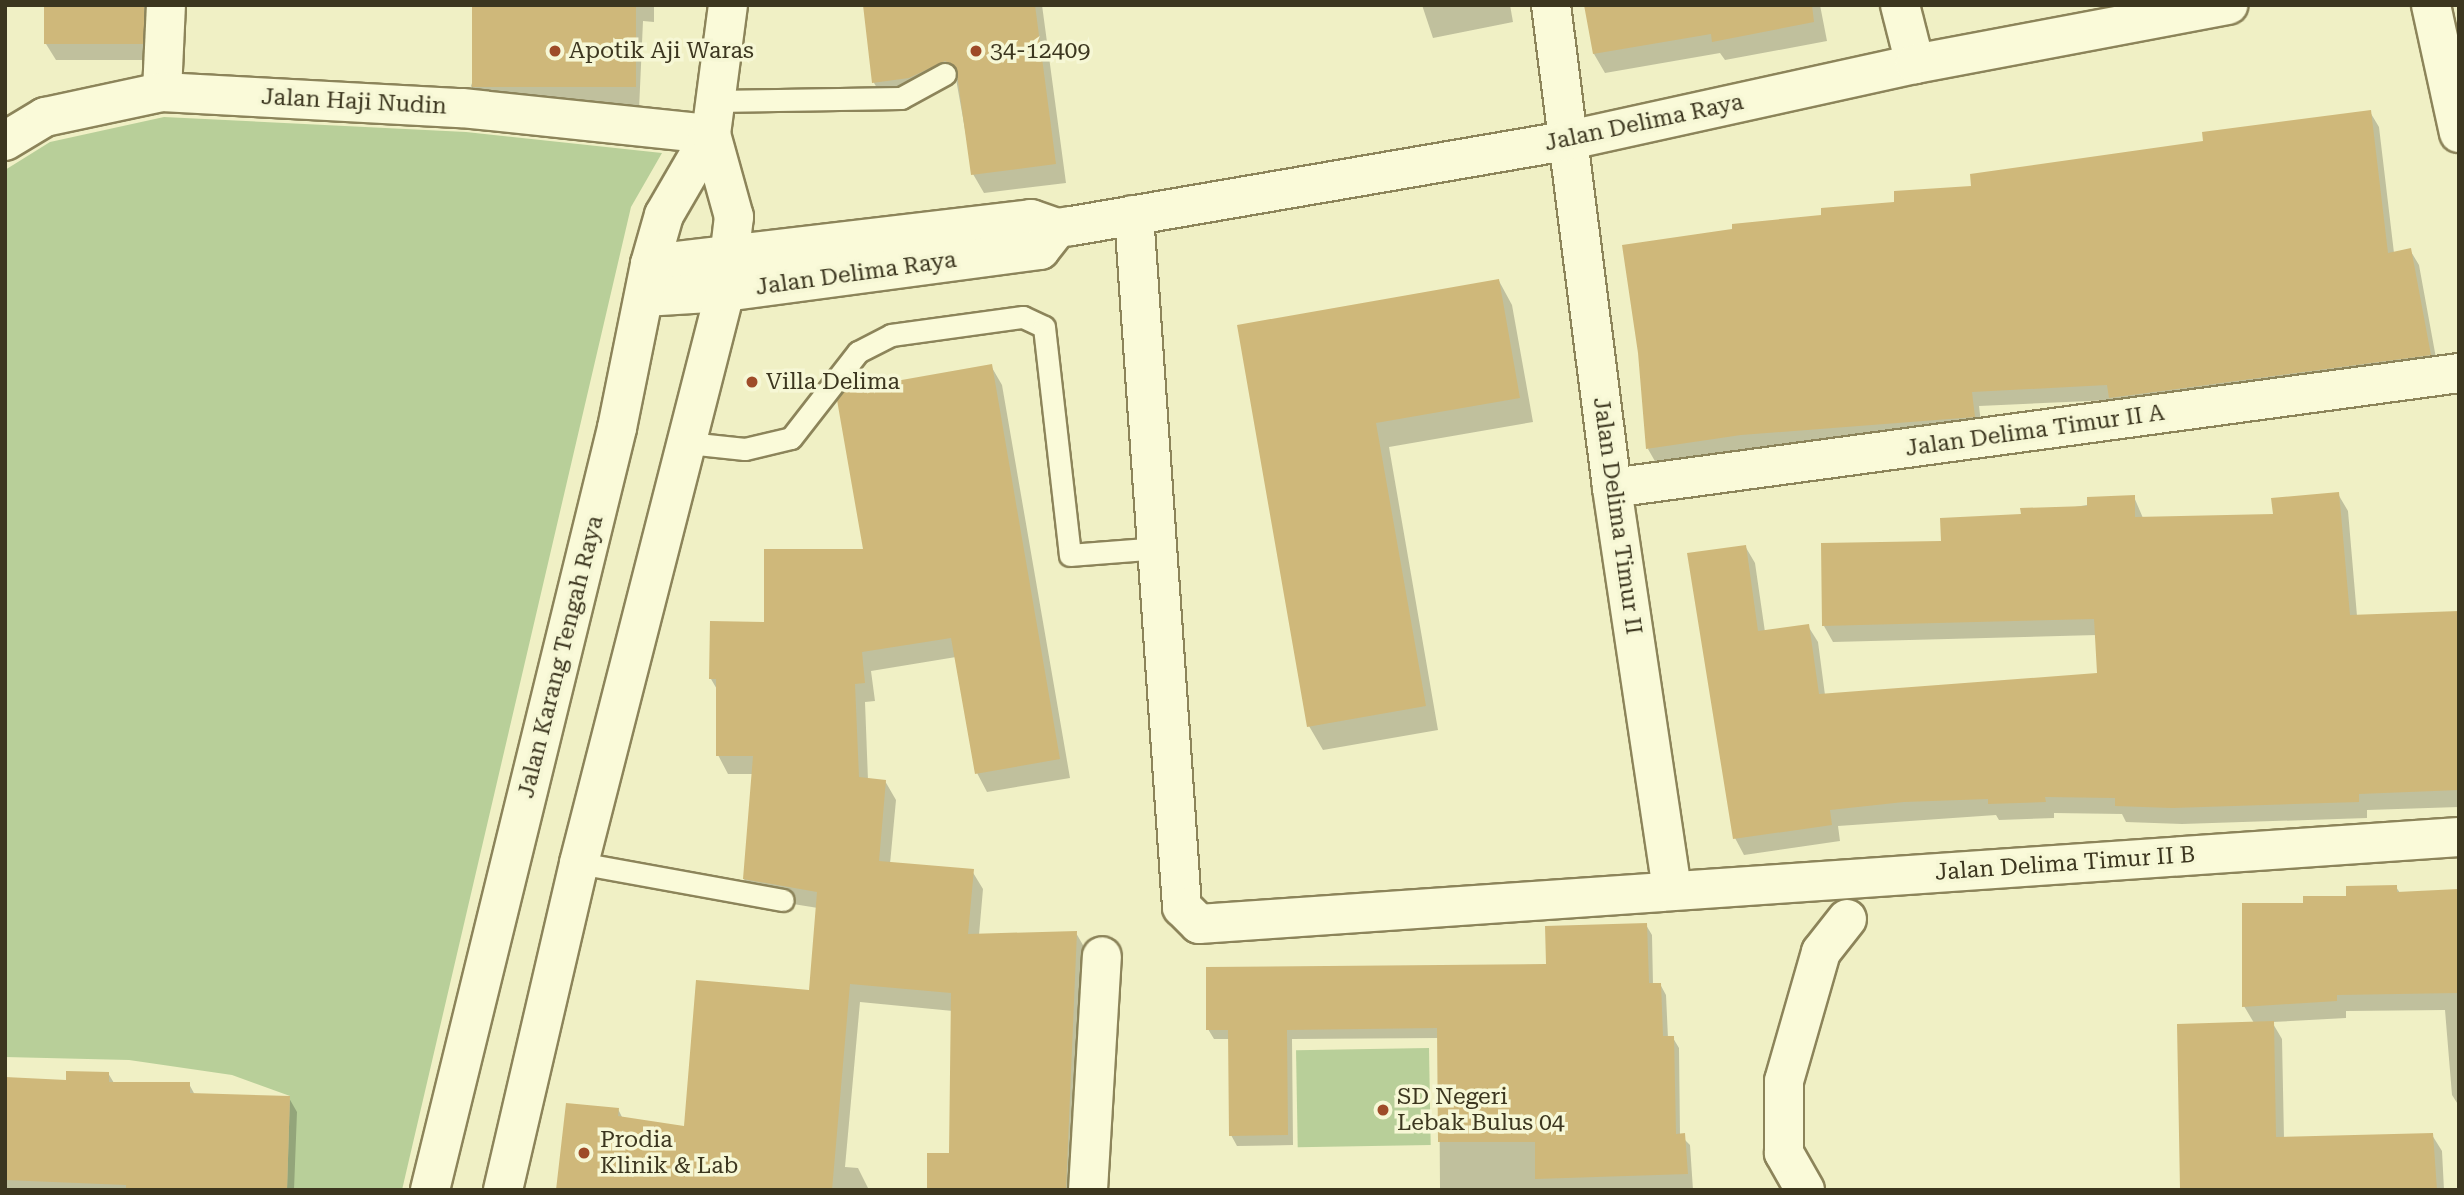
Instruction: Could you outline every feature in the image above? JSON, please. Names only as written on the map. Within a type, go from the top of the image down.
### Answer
[{"type":"street","points":[[162,92],[166,5]]},
{"type":"street","name":"Jalan Karang Tengah Raya","points":[[430,1190],[617,428],[647,280],[664,215],[713,118],[729,5]]},
{"type":"street","name":"Jalan Delima Timur II","points":[[1551,5],[1565,141],[1612,488],[1672,891]]},
{"type":"street","points":[[1900,5],[1915,64]]},
{"type":"street","name":"Jalan Delima Raya","points":[[647,280],[728,275],[1031,219],[1092,222],[1565,141],[1915,64],[2228,5]]},
{"type":"street","points":[[2431,5],[2459,133]]},
{"type":"street","name":"Jalan Haji Nudin","points":[[5,141],[45,117],[162,92],[713,118]]},
{"type":"street","name":"Jalan Karang Tengah Raya","points":[[503,1190],[579,863],[688,443],[728,275],[734,217],[713,118]]},
{"type":"street","name":"Jalan Delima Timur II B","points":[[1092,222],[1159,548],[1182,908],[1199,924],[2459,837]]},
{"type":"street","name":"Jalan Delima Timur II A","points":[[1612,488],[2459,373]]},
{"type":"street","points":[[1805,1190],[1784,1153],[1784,1081],[1821,952],[1847,919]]},
{"type":"street","points":[[1088,1190],[1102,956]]},
{"type":"lane","points":[[713,118],[901,98],[945,74]]},
{"type":"lane","points":[[688,443],[745,449],[790,438],[858,352],[891,335],[1023,317],[1044,327],[1070,555],[1159,548]]},
{"type":"lane","points":[[579,863],[783,900]]},
{"type":"green space","points":[[164,117],[466,132],[662,153],[631,207],[402,1190],[287,1190],[290,1096],[232,1075],[129,1060],[5,1057],[5,170],[50,142]]},
{"type":"green space","points":[[1429,1048],[1431,1145],[1298,1147],[1296,1050]]},
{"type":"building","points":[[44,5],[144,5],[144,44],[44,44]]},
{"type":"building","points":[[472,5],[636,5],[636,87],[472,87]]},
{"type":"building","points":[[863,5],[1035,5],[1056,164],[971,175],[956,67],[945,61],[909,78],[872,83]]},
{"type":"building","points":[[1584,5],[1812,5],[1814,22],[1712,42],[1711,34],[1593,54]]},
{"type":"building","points":[[2371,110],[2388,253],[2411,248],[2431,355],[2109,398],[2107,385],[1972,392],[1975,417],[1741,435],[1646,449],[1638,353],[1622,245],[1732,229],[1732,224],[1821,215],[1821,208],[1894,202],[1894,191],[1971,186],[1970,174],[2203,141],[2202,132]]},
{"type":"building","points":[[1499,279],[1520,398],[1376,423],[1426,706],[1307,727],[1237,325]]},
{"type":"building","points":[[992,364],[1060,759],[975,774],[951,638],[862,652],[865,683],[855,684],[859,777],[886,780],[879,861],[974,869],[968,934],[1077,931],[1066,1190],[927,1190],[927,1153],[949,1153],[951,993],[850,984],[832,1190],[556,1190],[566,1103],[619,1108],[618,1116],[684,1126],[696,980],[809,990],[817,892],[743,879],[753,756],[716,756],[716,679],[709,679],[710,621],[764,622],[764,549],[863,549],[837,400],[845,390]]},
{"type":"building","points":[[2339,492],[2350,615],[2459,611],[2459,790],[2359,794],[2359,802],[2172,808],[2115,806],[2115,798],[2045,797],[2046,802],[1988,804],[1988,799],[1904,802],[1830,810],[1832,825],[1733,839],[1687,553],[1746,545],[1758,631],[1809,624],[1819,694],[2097,673],[2094,619],[1822,626],[1821,543],[1941,541],[1940,518],[2021,514],[2020,508],[2087,506],[2087,497],[2135,495],[2135,517],[2273,514],[2271,498]]},
{"type":"building","points":[[2397,885],[2397,892],[2459,889],[2459,993],[2337,995],[2337,1001],[2242,1007],[2242,903],[2303,903],[2303,896],[2346,896],[2346,886]]},
{"type":"building","points":[[1647,923],[1649,983],[1661,983],[1663,1036],[1674,1036],[1676,1134],[1685,1133],[1688,1174],[1535,1179],[1535,1142],[1438,1142],[1437,1028],[1287,1030],[1288,1135],[1229,1136],[1228,1030],[1206,1030],[1206,967],[1546,964],[1545,926]]},
{"type":"building","points":[[2274,1021],[2276,1137],[2433,1133],[2437,1190],[2180,1190],[2177,1024]]},
{"type":"building","points":[[66,1071],[109,1072],[109,1082],[190,1082],[190,1093],[290,1096],[287,1190],[126,1190],[126,1185],[5,1180],[5,1077],[66,1080]]},
{"type":"place","name":"Apotik Aji Waras","points":[[555,51]]},
{"type":"place","name":"34-12409","points":[[976,51]]},
{"type":"place","name":"Villa Delima","points":[[752,382]]},
{"type":"place","name":"SD Negeri Lebak Bulus 04","points":[[1383,1110]]},
{"type":"place","name":"Prodia Klinik & Lab","points":[[584,1153]]}]
